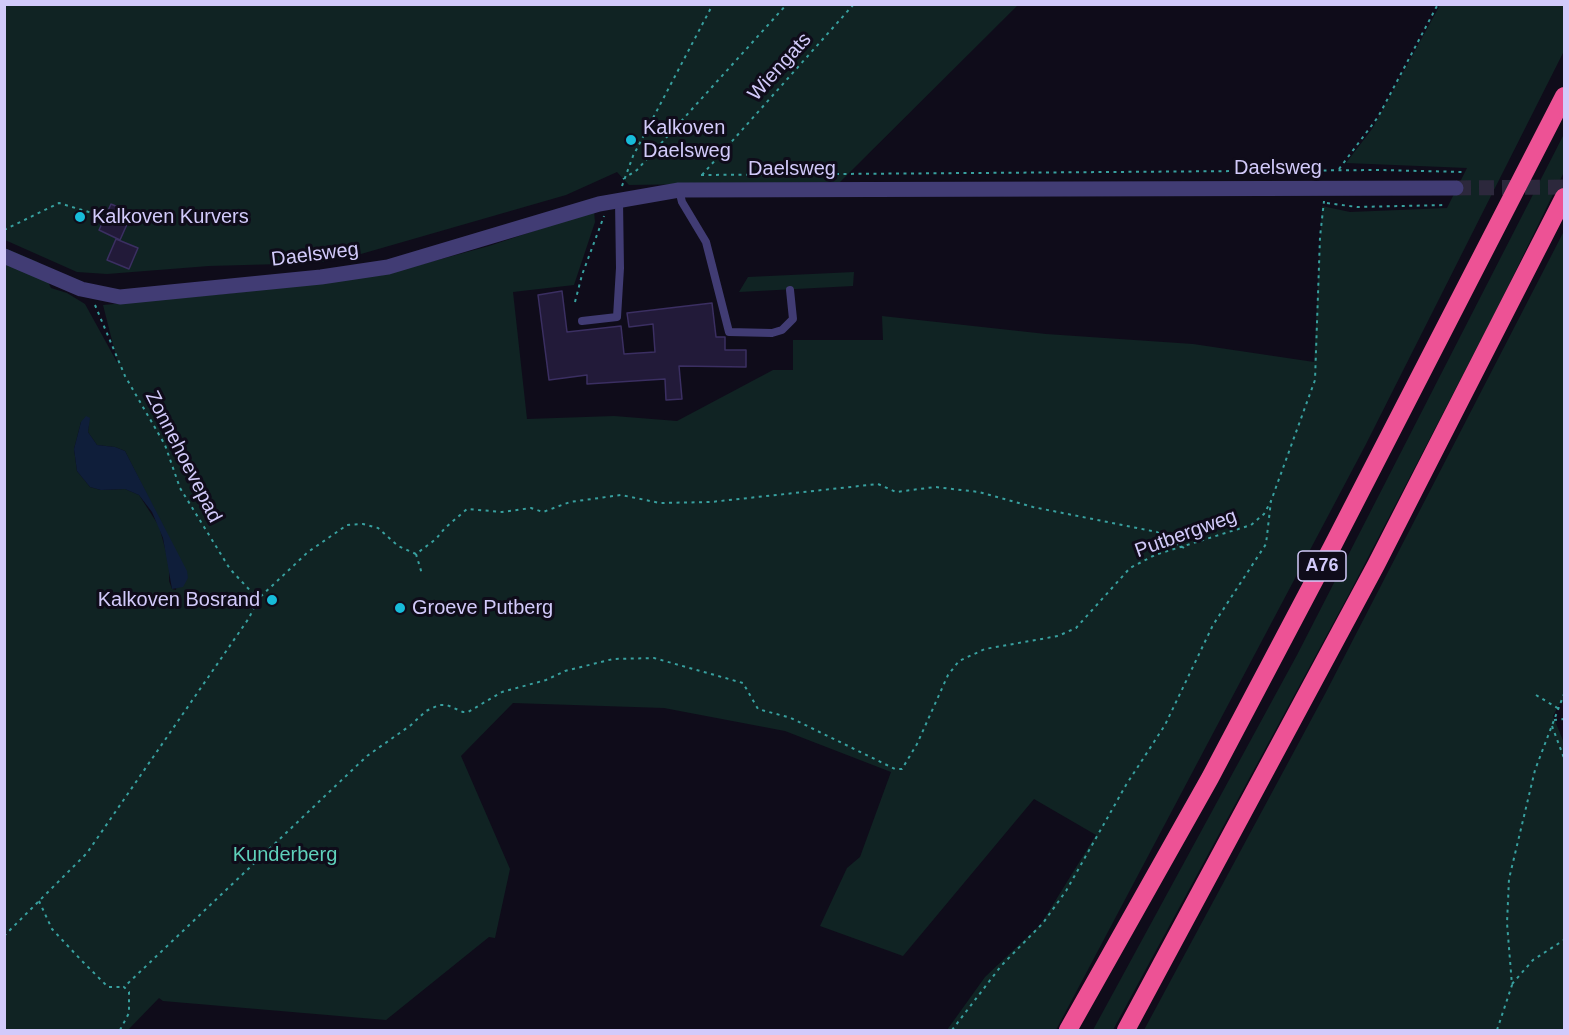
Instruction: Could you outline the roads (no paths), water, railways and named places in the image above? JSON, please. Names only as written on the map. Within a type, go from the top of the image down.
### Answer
[{"type":"highway","name":"A76","points":[[1068,1030],[1210,778],[1332,547],[1564,96]]},
{"type":"highway","name":"A76","points":[[1126,1030],[1376,566],[1564,197]]},
{"type":"street","name":"Daelsweg","points":[[4,256],[92,293],[120,297],[321,277],[388,267],[618,195],[679,190],[1456,188]]},
{"type":"lane","points":[[679,190],[681,202],[706,242],[729,332],[772,333],[782,330],[793,320],[790,290]]},
{"type":"lane","points":[[582,321],[617,317],[620,268],[618,195]]},
{"type":"water","points":[[86,416],[90,418],[88,432],[97,445],[115,447],[125,451],[187,571],[188,578],[183,587],[172,589],[163,538],[152,512],[139,495],[125,489],[101,490],[90,487],[77,471],[74,449],[81,422]]},
{"type":"tunnel","points":[[1456,188],[1564,187]]},
{"type":"place","name":"Kalkoven Daelsweg","points":[[631,140]]},
{"type":"place","name":"Kalkoven Kurvers","points":[[80,217]]},
{"type":"place","name":"Kalkoven Bosrand","points":[[272,600]]},
{"type":"place","name":"Groeve Putberg","points":[[400,608]]},
{"type":"park label","name":"Kunderberg","points":[[285,855]]}]
